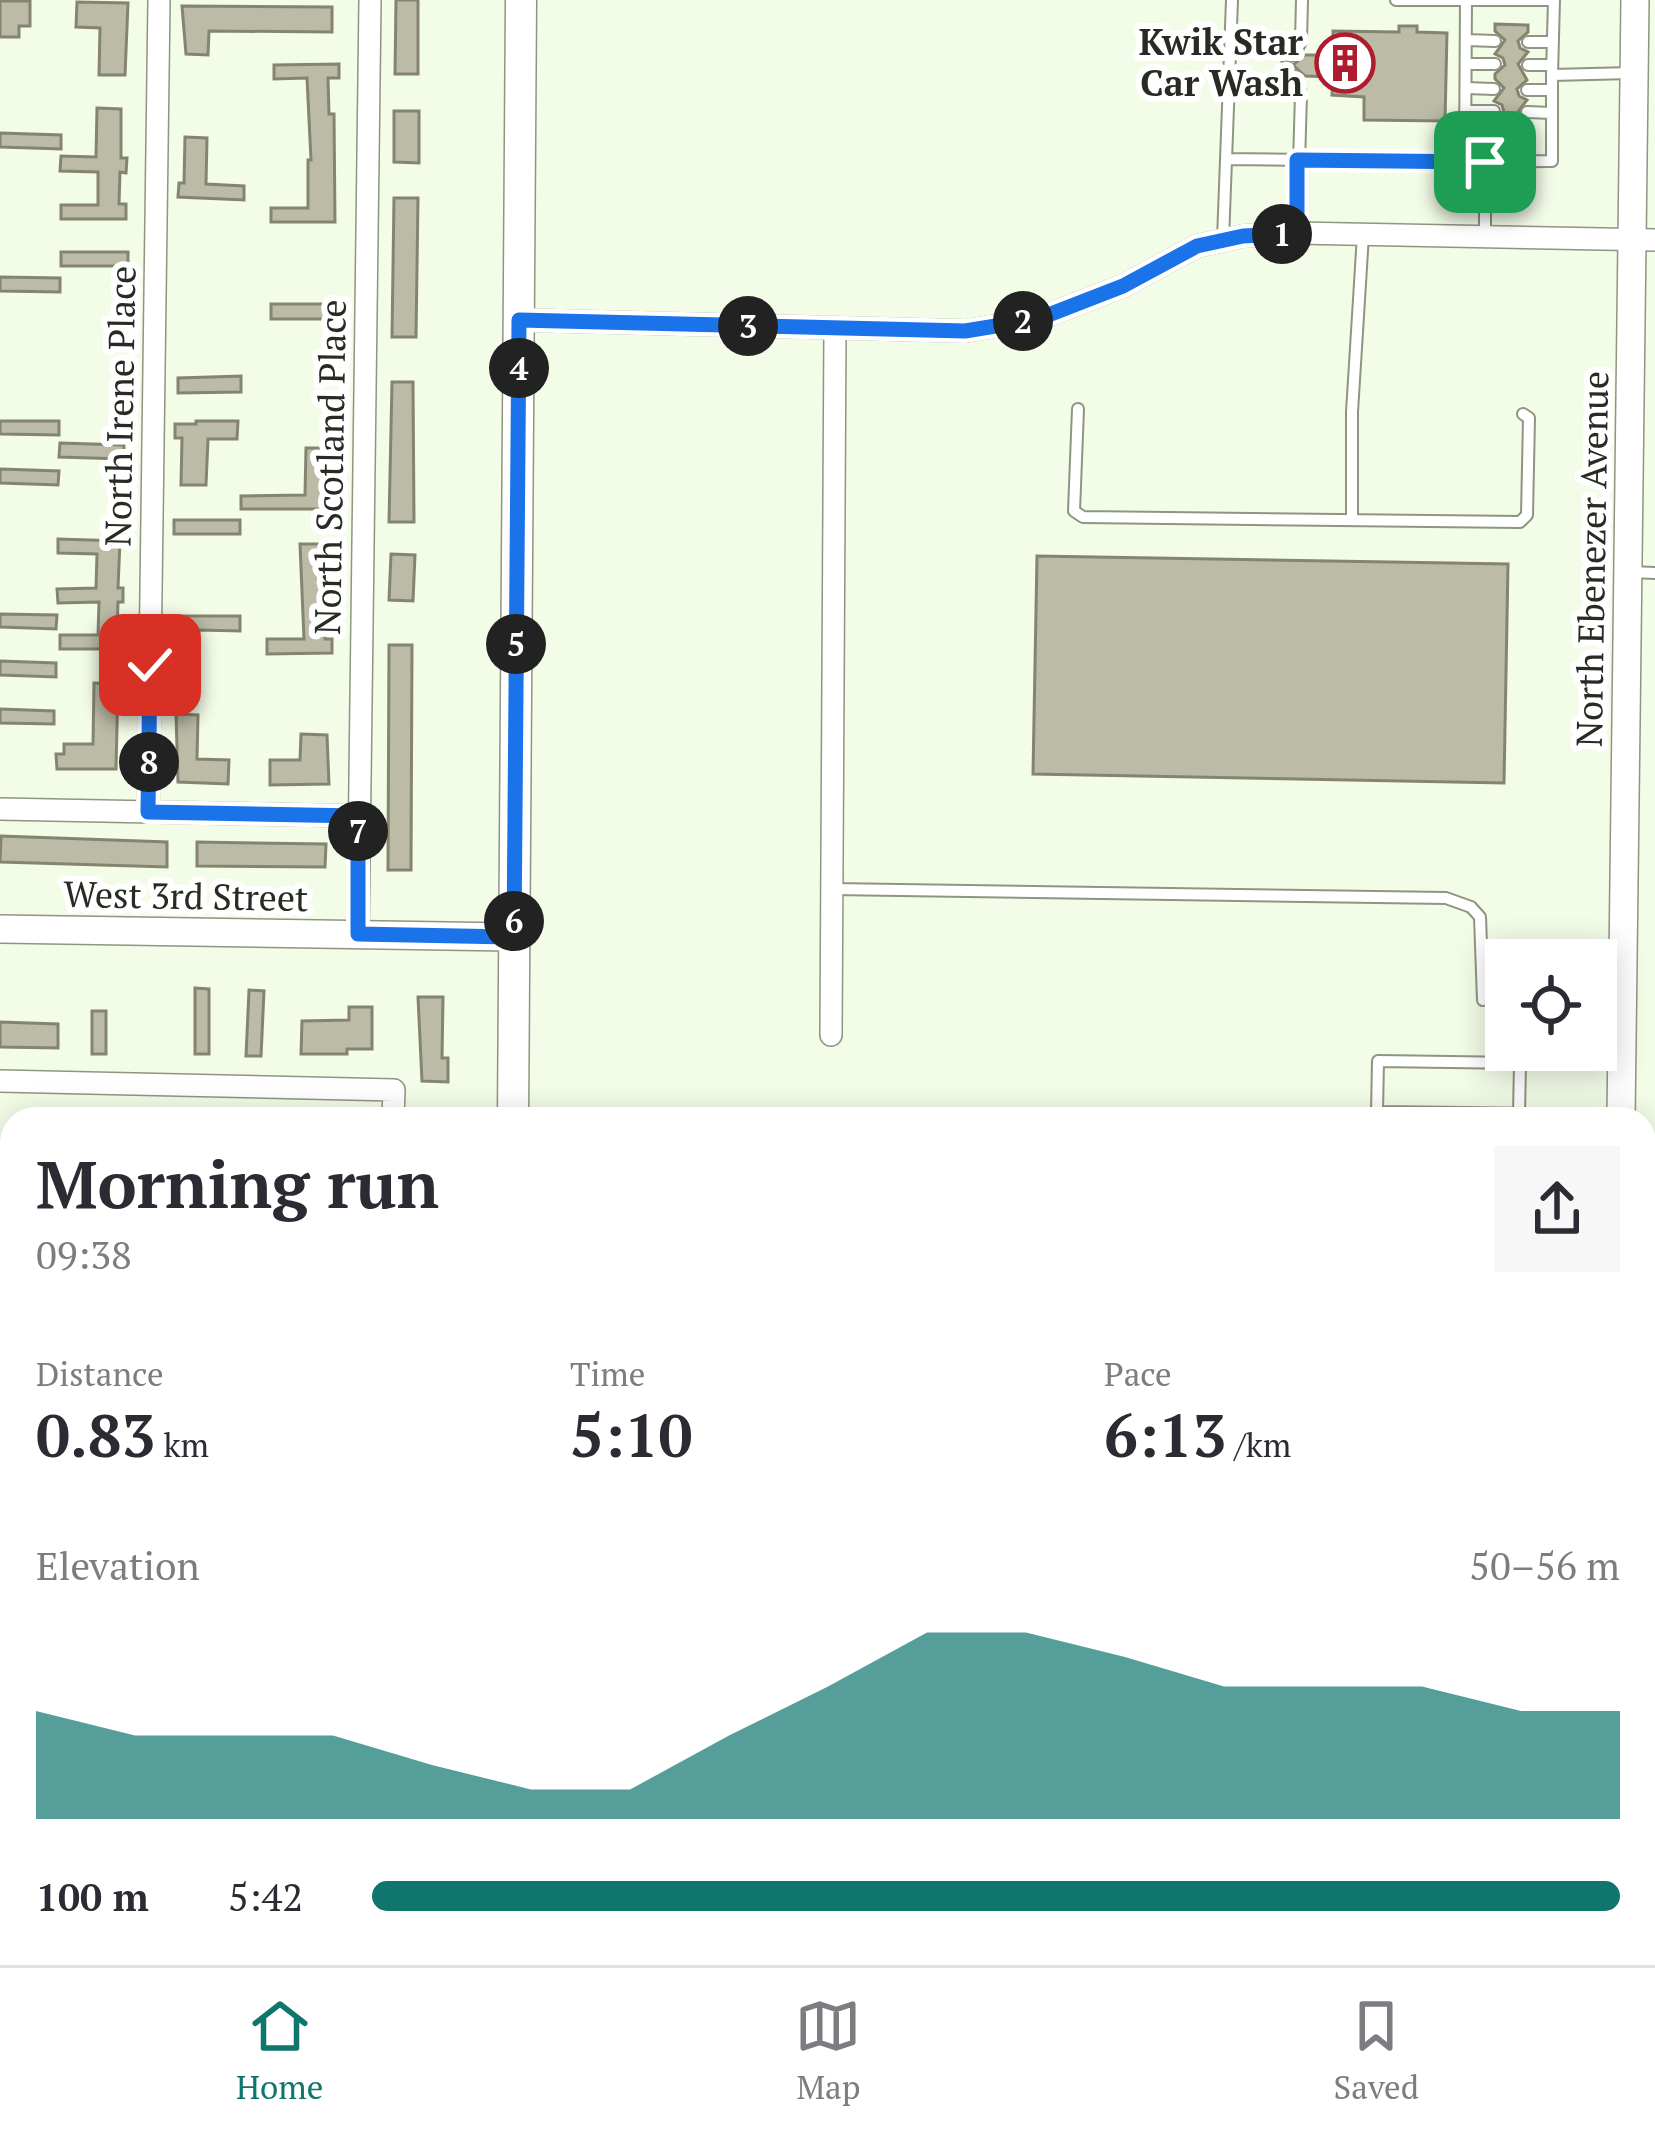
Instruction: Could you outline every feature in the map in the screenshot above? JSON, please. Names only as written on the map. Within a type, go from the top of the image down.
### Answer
[{"type":"main road","points":[[513,1107],[521,0]]},
{"type":"street","name":"North Irene Place","points":[[148,812],[160,0]]},
{"type":"street","name":"North Scotland Place","points":[[358,934],[370,0]]},
{"type":"street","name":"North Ebenezer Avenue","points":[[1621,1107],[1641,573],[1644,240],[1634,73],[1635,0]]},
{"type":"street","points":[[519,320],[965,331],[1038,319],[1123,286],[1197,246],[1223,240],[1297,233],[1644,240]]},
{"type":"street","points":[[831,1035],[835,328]]},
{"type":"street","points":[[0,808],[358,816]]},
{"type":"street","name":"West 3rd Street","points":[[0,929],[514,937]]},
{"type":"street","points":[[0,1081],[394,1090],[394,1107]]},
{"type":"lane","points":[[1223,240],[1232,0]]},
{"type":"lane","points":[[1294,55],[1301,42],[1302,0]]},
{"type":"lane","points":[[1226,159],[1552,161],[1554,0],[1396,0]]},
{"type":"lane","points":[[1465,162],[1466,0]]},
{"type":"lane","points":[[1466,40],[1495,41]]},
{"type":"lane","points":[[1301,42],[1311,55]]},
{"type":"lane","points":[[1528,42],[1553,42]]},
{"type":"lane","points":[[1466,64],[1495,64]]},
{"type":"lane","points":[[1528,65],[1634,73]]},
{"type":"lane","points":[[1294,76],[1301,94],[1297,233]]},
{"type":"lane","points":[[1301,94],[1311,76]]},
{"type":"lane","points":[[1466,88],[1494,88]]},
{"type":"lane","points":[[1527,89],[1552,90]]},
{"type":"lane","points":[[1466,111],[1494,111]]},
{"type":"lane","points":[[1527,112],[1552,113]]},
{"type":"lane","points":[[1485,162],[1485,237]]},
{"type":"lane","points":[[1352,520],[1352,412],[1363,235]]},
{"type":"lane","points":[[1078,409],[1074,511],[1083,517],[1520,522],[1527,515],[1528,493],[1529,418],[1522,414]]},
{"type":"lane","points":[[832,889],[1446,898],[1471,907],[1480,917],[1483,1000]]},
{"type":"lane","points":[[1377,1107],[1378,1061],[1520,1063],[1519,1107]]},
{"type":"building","points":[[396,0],[418,0],[418,74],[395,74]]},
{"type":"building","points":[[0,1],[30,1],[30,26],[19,26],[19,37],[0,37]]},
{"type":"building","points":[[77,2],[128,3],[125,75],[99,75],[100,28],[76,27]]},
{"type":"building","points":[[182,6],[332,7],[332,32],[209,31],[208,55],[186,54]]},
{"type":"building","points":[[1495,24],[1528,25],[1528,32],[1518,41],[1528,52],[1518,64],[1527,80],[1517,89],[1527,100],[1517,113],[1527,124],[1494,124],[1504,112],[1494,101],[1504,88],[1495,74],[1505,65],[1495,54],[1505,40],[1495,31]]},
{"type":"building","points":[[1399,26],[1447,33],[1445,121],[1364,120],[1364,97],[1332,95],[1333,77],[1305,76],[1294,66],[1282,76],[1282,55],[1293,65],[1305,55],[1333,55],[1333,31],[1399,32]]},
{"type":"building","points":[[339,64],[339,78],[328,78],[329,114],[334,114],[335,222],[271,222],[271,208],[308,208],[311,160],[307,78],[274,79],[274,65]]},
{"type":"building","points":[[97,108],[121,109],[121,158],[127,158],[126,173],[120,172],[119,204],[126,204],[126,219],[61,219],[61,205],[98,205],[98,172],[60,171],[61,156],[96,157]]},
{"type":"building","points":[[394,111],[419,111],[419,163],[394,162]]},
{"type":"building","points":[[0,133],[61,135],[61,149],[0,147]]},
{"type":"building","points":[[185,137],[207,138],[206,184],[244,186],[244,200],[178,197],[179,183],[184,183]]},
{"type":"building","points":[[394,198],[418,198],[416,337],[392,337]]},
{"type":"building","points":[[61,252],[128,252],[128,266],[61,266]]},
{"type":"building","points":[[0,277],[60,278],[60,292],[0,291]]},
{"type":"building","points":[[271,304],[336,304],[336,319],[271,319]]},
{"type":"building","points":[[241,376],[241,392],[178,393],[178,378]]},
{"type":"building","points":[[392,382],[413,382],[414,522],[389,522]]},
{"type":"building","points":[[0,421],[59,421],[59,435],[0,434]]},
{"type":"building","points":[[238,421],[237,439],[208,439],[206,485],[181,485],[182,438],[175,438],[175,424]]},
{"type":"building","points":[[60,443],[124,445],[123,459],[59,457]]},
{"type":"building","points":[[306,448],[329,448],[328,495],[335,495],[335,509],[241,509],[241,496],[305,495]]},
{"type":"building","points":[[0,469],[59,471],[58,485],[0,483]]},
{"type":"building","points":[[174,520],[240,520],[240,534],[174,534]]},
{"type":"building","points":[[58,539],[120,541],[118,588],[123,588],[123,602],[118,602],[117,635],[121,635],[121,649],[60,649],[60,635],[98,635],[99,602],[58,603],[57,589],[96,588],[97,554],[58,553]]},
{"type":"building","points":[[300,544],[325,544],[325,639],[332,639],[332,653],[267,654],[267,639],[304,639]]},
{"type":"building","points":[[391,554],[415,555],[413,601],[389,600]]},
{"type":"building","points":[[1037,556],[1508,564],[1504,783],[1033,774]]},
{"type":"building","points":[[0,614],[57,615],[56,629],[0,627]]},
{"type":"building","points":[[174,616],[240,616],[240,631],[199,630],[197,678],[176,677]]},
{"type":"building","points":[[389,645],[412,645],[411,870],[388,870]]},
{"type":"building","points":[[0,661],[56,663],[56,677],[0,675]]},
{"type":"building","points":[[94,683],[118,684],[116,769],[57,769],[56,754],[64,754],[64,744],[93,744]]},
{"type":"building","points":[[0,709],[54,711],[54,724],[0,723]]},
{"type":"building","points":[[176,714],[198,715],[197,759],[229,760],[228,784],[178,782]]},
{"type":"building","points":[[301,734],[327,735],[329,784],[270,785],[270,760],[300,760]]},
{"type":"building","points":[[1,836],[167,842],[167,867],[0,862]]},
{"type":"building","points":[[197,842],[326,844],[325,867],[197,866]]},
{"type":"building","points":[[195,988],[209,989],[209,1054],[195,1054]]},
{"type":"building","points":[[249,990],[264,991],[261,1056],[246,1056]]},
{"type":"building","points":[[418,997],[443,997],[442,1058],[448,1058],[448,1082],[422,1081]]},
{"type":"building","points":[[349,1007],[372,1007],[372,1049],[301,1054],[302,1021],[349,1020]]},
{"type":"building","points":[[92,1011],[106,1011],[106,1054],[92,1054]]},
{"type":"building","points":[[0,1022],[58,1024],[58,1048],[0,1047]]},
{"type":"place","name":"Kwik Star Car Wash","points":[[1345,63]]},
{"type":"route","points":[[150,665],[148,812],[358,816],[358,934],[514,937],[519,320],[965,331],[1038,319],[1123,286],[1197,246],[1243,236],[1297,233],[1297,160],[1485,162]]}]
